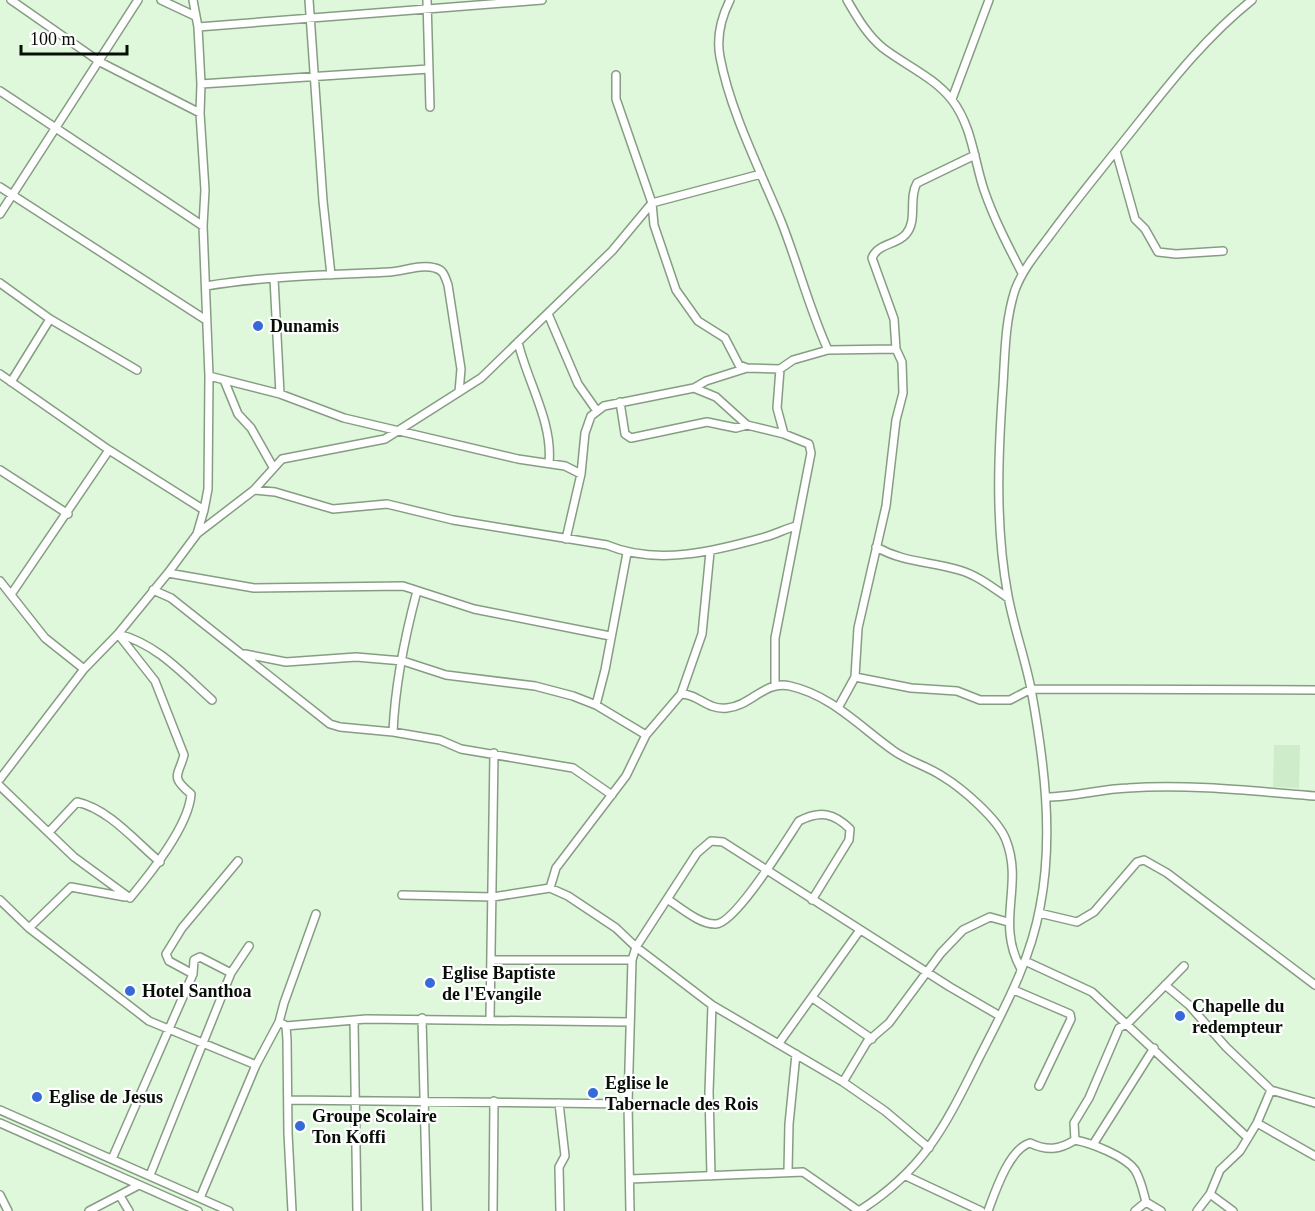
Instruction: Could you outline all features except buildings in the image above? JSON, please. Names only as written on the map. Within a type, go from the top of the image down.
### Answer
[{"type":"street","points":[[11,0],[100,62],[200,112]]},
{"type":"street","points":[[0,214],[138,0]]},
{"type":"street","points":[[161,0],[195,16]]},
{"type":"street","points":[[193,0],[198,27],[201,84],[200,112],[205,190],[203,226],[209,376],[208,489],[197,534]]},
{"type":"street","points":[[309,0],[331,275]]},
{"type":"street","points":[[198,27],[310,18],[428,4],[542,0]]},
{"type":"street","points":[[730,0],[719,25],[719,57],[761,174],[792,248],[806,299],[828,350]]},
{"type":"street","points":[[847,0],[861,23],[880,46],[933,82],[952,99],[970,136],[984,188],[999,229],[1022,273]]},
{"type":"street","points":[[952,99],[989,0]]},
{"type":"street","points":[[630,1179],[803,1172],[859,1211],[886,1194],[906,1176],[929,1148],[956,1104],[1014,990],[1026,961],[1039,913],[1045,874],[1046,797],[1031,689],[1008,598],[1000,529],[999,438],[1008,317],[1022,273],[1082,191],[1172,80],[1228,19],[1252,0]]},
{"type":"street","points":[[428,4],[430,107]]},
{"type":"street","points":[[201,84],[429,69]]},
{"type":"street","points":[[616,75],[619,109],[652,203],[654,225],[670,277],[681,301],[698,321],[722,334],[735,359],[747,368]]},
{"type":"street","points":[[0,91],[203,226]]},
{"type":"street","points":[[1116,151],[1133,202],[1135,219],[1145,229],[1158,252],[1176,254],[1223,251]]},
{"type":"street","points":[[838,708],[855,677],[858,628],[886,506],[896,420],[903,393],[903,362],[896,349],[894,319],[872,258],[880,248],[905,236],[909,230],[914,189],[917,183],[975,155]]},
{"type":"street","points":[[0,779],[84,669],[118,634],[197,534],[254,490],[282,459],[385,439],[399,432],[431,408],[481,378],[548,314],[584,275],[612,251],[652,203],[761,174]]},
{"type":"street","points":[[0,187],[206,320]]},
{"type":"street","points":[[206,286],[274,278],[438,268],[444,273],[461,369],[459,392]]},
{"type":"street","points":[[274,278],[280,394]]},
{"type":"street","points":[[0,283],[50,319],[137,370]]},
{"type":"street","points":[[548,314],[578,384],[597,411]]},
{"type":"street","points":[[11,381],[50,319]]},
{"type":"street","points":[[518,342],[546,427],[550,449],[549,463]]},
{"type":"street","points":[[780,369],[793,360],[828,350],[896,349]]},
{"type":"street","points":[[566,538],[581,474],[585,433],[591,416],[597,411],[604,406],[620,402],[694,388],[706,381],[747,368],[776,367],[780,369]]},
{"type":"street","points":[[780,369],[777,408],[784,434]]},
{"type":"street","points":[[0,374],[109,450],[204,510]]},
{"type":"street","points":[[209,376],[280,394],[344,418],[518,459],[549,463],[581,474]]},
{"type":"street","points":[[224,380],[238,414],[251,428],[273,467]]},
{"type":"street","points":[[694,388],[716,397],[747,425],[784,434],[809,444],[811,453],[775,638],[775,685]]},
{"type":"street","points":[[620,402],[625,434],[631,438],[707,422],[736,428],[747,425]]},
{"type":"street","points":[[12,593],[68,514],[109,450]]},
{"type":"street","points":[[0,470],[68,514]]},
{"type":"street","points":[[254,490],[275,492],[333,509],[362,504],[387,504],[453,520],[607,545],[627,554],[649,556],[710,552],[796,526]]},
{"type":"street","points":[[876,548],[907,561],[958,570],[976,577],[1008,598]]},
{"type":"street","points":[[550,888],[556,868],[626,776],[646,735],[681,694],[702,634],[710,552]]},
{"type":"street","points":[[596,705],[627,554]]},
{"type":"street","points":[[168,573],[254,588],[403,586],[474,609],[610,636]]},
{"type":"street","points":[[1,583],[12,593],[45,638],[84,669]]},
{"type":"street","points":[[153,590],[171,598],[330,724],[440,740],[461,749],[573,768],[612,795]]},
{"type":"street","points":[[393,732],[397,690],[408,624],[417,591]]},
{"type":"street","points":[[118,634],[139,639],[156,650],[212,700]]},
{"type":"street","points":[[118,634],[155,681],[184,755],[175,774],[176,780],[191,794],[190,803],[160,862],[130,898]]},
{"type":"street","points":[[243,653],[286,662],[356,657],[403,661],[446,675],[535,686],[596,705],[646,735]]},
{"type":"street","points":[[855,677],[911,688],[957,691],[980,700],[1010,700],[1031,689],[1315,690]]},
{"type":"street","points":[[681,694],[690,694],[710,708],[728,708],[742,705],[775,685],[789,686],[813,694],[838,708],[896,752],[943,776],[1001,828],[1013,862],[1008,922],[1011,951],[1021,969]]},
{"type":"street","points":[[490,1019],[494,753]]},
{"type":"street","points":[[0,786],[74,857],[130,898]]},
{"type":"street","points":[[1046,797],[1073,797],[1126,788],[1224,789],[1315,796]]},
{"type":"street","points":[[49,832],[70,807],[78,802],[86,803],[114,822],[160,862]]},
{"type":"street","points":[[667,899],[705,922],[718,924],[730,917],[766,872],[799,820],[823,813],[839,818],[850,829],[849,840],[812,900]]},
{"type":"street","points":[[630,1211],[628,1104],[632,960],[636,947],[697,853],[711,841],[723,842],[766,872],[1000,1016]]},
{"type":"street","points":[[1039,913],[1077,922],[1094,912],[1137,862],[1144,860],[1160,867],[1315,985]]},
{"type":"street","points":[[193,974],[169,961],[166,954],[182,928],[238,861]]},
{"type":"street","points":[[29,928],[71,887],[130,898]]},
{"type":"street","points":[[402,895],[493,897],[550,888],[568,896],[615,928],[636,947],[712,1005],[843,1082],[929,1148]]},
{"type":"street","points":[[0,900],[29,928],[149,1022],[256,1065]]},
{"type":"street","points":[[292,1211],[283,1024],[284,1003],[316,914]]},
{"type":"street","points":[[843,1082],[867,1042],[889,1023],[927,972],[963,930],[990,917],[1008,922]]},
{"type":"street","points":[[779,1043],[814,999],[860,930]]},
{"type":"street","points":[[150,1175],[231,973],[249,946]]},
{"type":"street","points":[[112,1159],[193,974],[195,960],[200,957],[231,973]]},
{"type":"street","points":[[492,960],[632,960]]},
{"type":"street","points":[[1026,961],[1092,992],[1128,1023],[1248,1138]]},
{"type":"street","points":[[1075,1140],[1074,1123],[1089,1098],[1119,1028],[1128,1023],[1184,966]]},
{"type":"street","points":[[1165,985],[1189,1005],[1226,1047],[1271,1090],[1315,1102]]},
{"type":"street","points":[[1014,990],[1070,1014],[1071,1019],[1039,1086]]},
{"type":"street","points":[[814,999],[872,1039]]},
{"type":"street","points":[[711,1176],[712,1005]]},
{"type":"street","points":[[283,1024],[423,1018],[630,1022]]},
{"type":"street","points":[[423,1018],[424,1101],[429,1187],[427,1211]]},
{"type":"street","points":[[354,1021],[357,1211]]},
{"type":"street","points":[[200,1198],[256,1065],[283,1024]]},
{"type":"street","points":[[1094,1143],[1154,1048]]},
{"type":"street","points":[[788,1171],[789,1124],[796,1054]]},
{"type":"street","points":[[1197,1211],[1210,1194],[1220,1170],[1240,1151],[1248,1138],[1271,1090]]},
{"type":"street","points":[[288,1100],[628,1104]]},
{"type":"street","points":[[493,1211],[494,1101]]},
{"type":"street","points":[[560,1103],[565,1156],[559,1167],[560,1211]]},
{"type":"street","points":[[0,1110],[229,1211]]},
{"type":"street","points":[[0,1123],[198,1211]]},
{"type":"street","points":[[1257,1123],[1315,1156]]},
{"type":"street","points":[[988,1211],[1001,1178],[1023,1145],[1030,1143],[1044,1149],[1062,1148],[1075,1140],[1094,1143],[1133,1168],[1142,1184],[1146,1202],[1161,1211]]},
{"type":"street","points":[[906,1176],[981,1211]]},
{"type":"street","points":[[89,1211],[139,1185]]},
{"type":"street","points":[[1210,1194],[1233,1211]]},
{"type":"street","points":[[0,1195],[8,1211]]},
{"type":"street","points":[[120,1196],[129,1211]]},
{"type":"street","points":[[1135,1211],[1146,1202]]},
{"type":"shaded area","points":[[1274,745],[1300,745],[1299,788],[1273,787]]},
{"type":"place","name":"Dunamis","points":[[258,326]]},
{"type":"place","name":"Eglise Baptiste de l'Evangile","points":[[430,983]]},
{"type":"place","name":"Hotel Santhoa","points":[[130,991]]},
{"type":"place","name":"Chapelle du redempteur","points":[[1180,1016]]},
{"type":"place","name":"Eglise le Tabernacle des Rois","points":[[593,1093]]},
{"type":"place","name":"Eglise de Jesus","points":[[37,1097]]},
{"type":"place","name":"Groupe Scolaire Ton Koffi","points":[[300,1126]]}]
